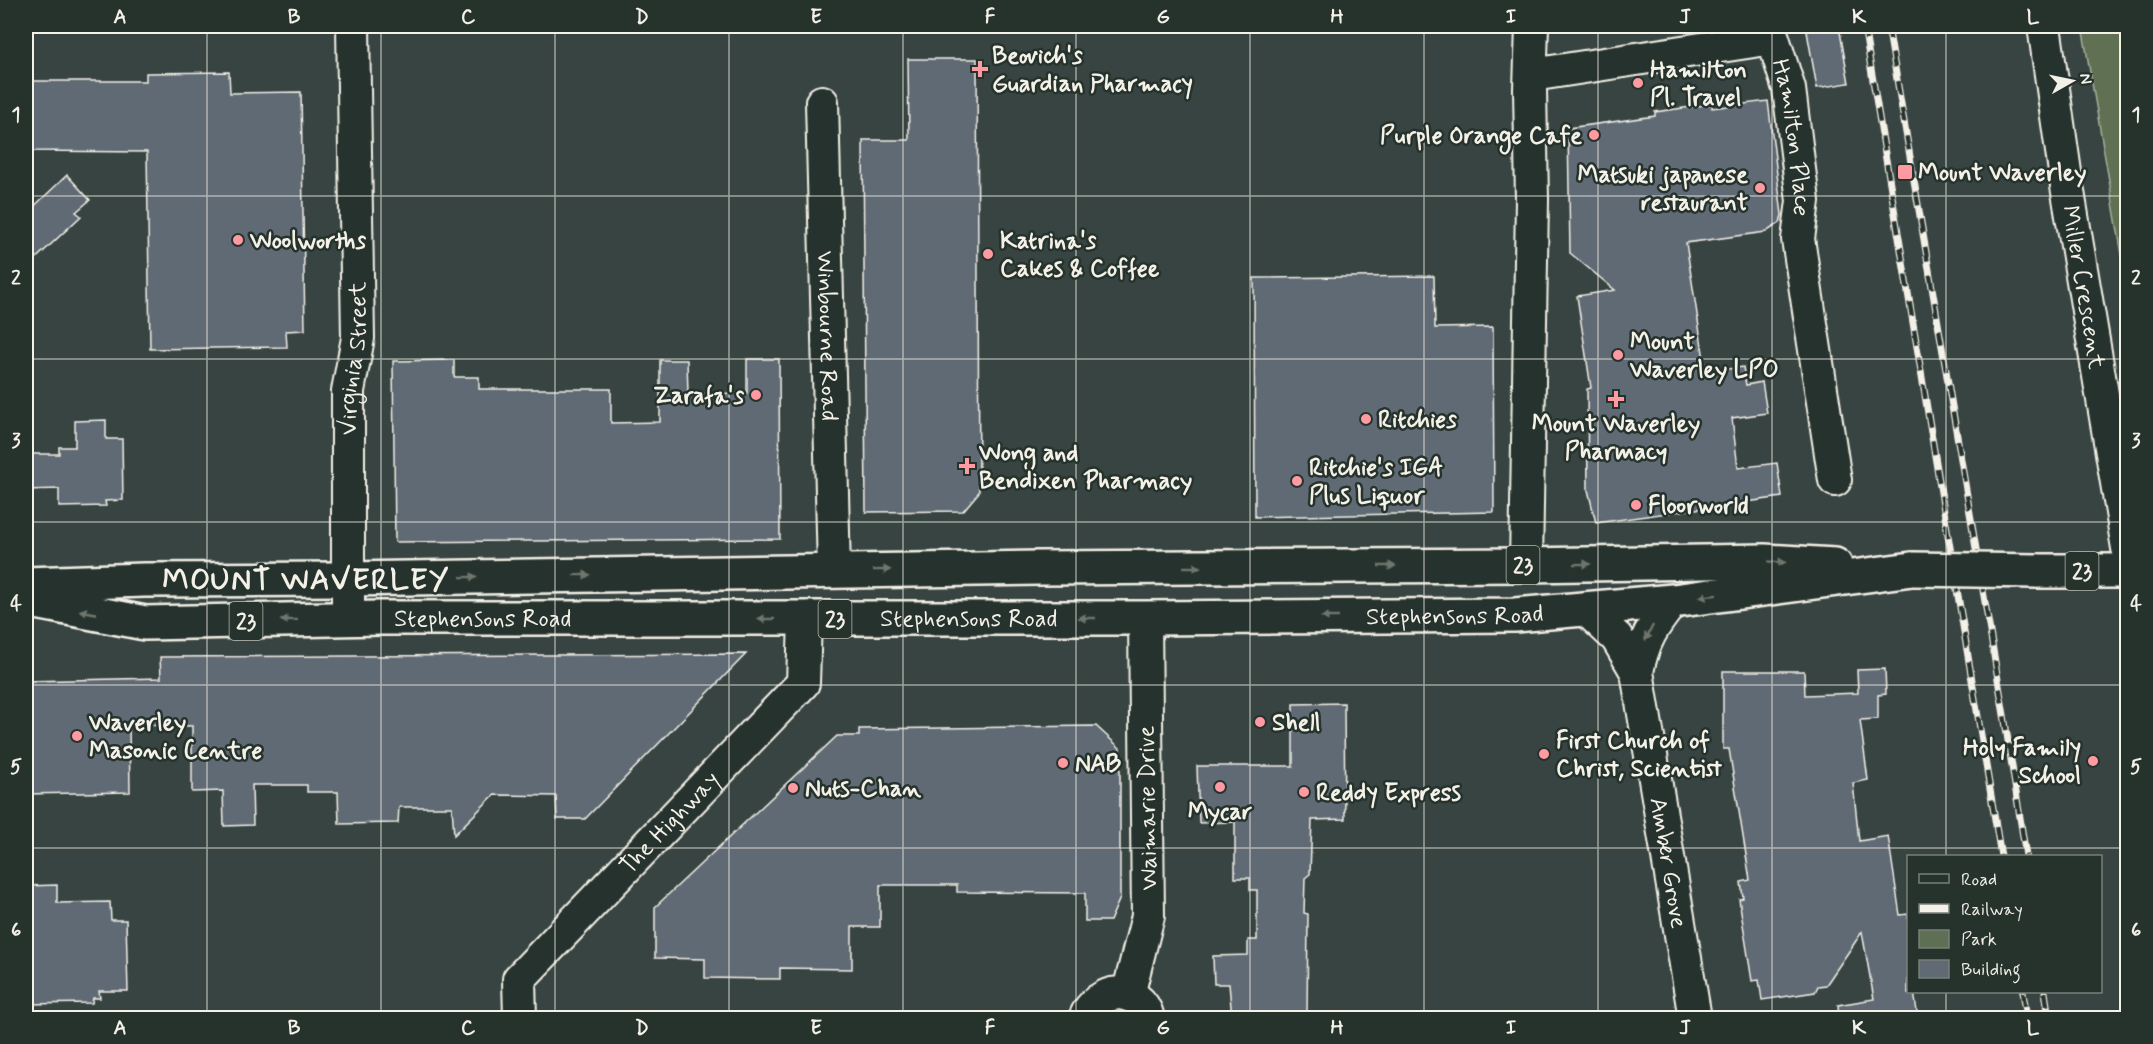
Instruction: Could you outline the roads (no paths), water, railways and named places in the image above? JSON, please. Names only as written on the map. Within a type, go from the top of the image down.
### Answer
[{"type":"main road","name":"Stephensons Road","points":[[26,584],[144,580],[1764,561],[1912,569],[2127,571]]},
{"type":"main road","points":[[1133,568],[1145,618]]},
{"type":"main road","name":"Stephensons Road","points":[[26,600],[145,623],[348,619],[1515,615],[1673,600],[1912,569]]},
{"type":"main road","points":[[144,580],[145,623]]},
{"type":"street","name":"Virginia Street","points":[[348,619],[348,391],[358,338],[353,26]]},
{"type":"street","points":[[1526,565],[1532,201],[1532,26]]},
{"type":"street","name":"Miller Crescent","points":[[2044,26],[2067,186],[2127,548]]},
{"type":"street","name":"Hamilton Place","points":[[1531,82],[1773,38],[1789,89],[1803,201],[1798,239],[1835,480]]},
{"type":"street","name":"Winbourne Road","points":[[822,102],[834,571]]},
{"type":"street","name":"Amber Grove","points":[[1637,672],[1647,636],[1673,600]]},
{"type":"street","name":"Amber Grove","points":[[1586,609],[1617,638],[1637,672],[1695,1018]]},
{"type":"street","name":"Waimarie Drive","points":[[1128,995],[1148,916],[1145,618]]},
{"type":"street","name":"The Highway","points":[[520,1018],[519,979],[803,683],[805,619]]},
{"type":"street","points":[[1085,1018],[1090,1007],[1103,996],[1114,993],[1128,995],[1138,1001],[1146,1010],[1148,1018]]},
{"type":"railway","points":[[1864,26],[2001,855]]},
{"type":"railway","points":[[1888,26],[2026,855]]},
{"type":"railway","points":[[2023,993],[2027,1018]]},
{"type":"railway","points":[[2045,993],[2049,1018]]},
{"type":"place","name":"Beovich's Guardian Pharmacy","points":[[980,69]]},
{"type":"place","name":"Hamilton Pl. Travel","points":[[1638,83]]},
{"type":"place","name":"Purple Orange Cafe","points":[[1594,135]]},
{"type":"place","name":"Mount Waverley","points":[[1905,172]]},
{"type":"place","name":"Matsuki japanese restaurant","points":[[1760,188]]},
{"type":"place","name":"Woolworths","points":[[238,240]]},
{"type":"place","name":"Katrina's Cakes & Coffee","points":[[988,254]]},
{"type":"place","name":"Mount Waverley LPO","points":[[1618,355]]},
{"type":"place","name":"Zarafa's","points":[[756,395]]},
{"type":"place","name":"Mount Waverley Pharmacy","points":[[1616,399]]},
{"type":"place","name":"Ritchies","points":[[1366,419]]},
{"type":"place","name":"Wong and Bendixen Pharmacy","points":[[967,466]]},
{"type":"place","name":"Ritchie's IGA Plus Liquor","points":[[1297,481]]},
{"type":"place","name":"Floorworld","points":[[1636,505]]},
{"type":"place","name":"Shell","points":[[1260,722]]},
{"type":"place","name":"Waverley Masonic Centre","points":[[77,736]]},
{"type":"place","name":"First Church of Christ, Scientist","points":[[1544,754]]},
{"type":"place","name":"Holy Family School","points":[[2093,761]]},
{"type":"place","name":"NAB","points":[[1063,763]]},
{"type":"place","name":"Mycar","points":[[1220,787]]},
{"type":"place","name":"Nuts-Chan","points":[[793,788]]},
{"type":"place","name":"Reddy Express","points":[[1304,792]]},
{"type":"district","name":"MOUNT WAVERLEY","points":[[306,579]]}]
